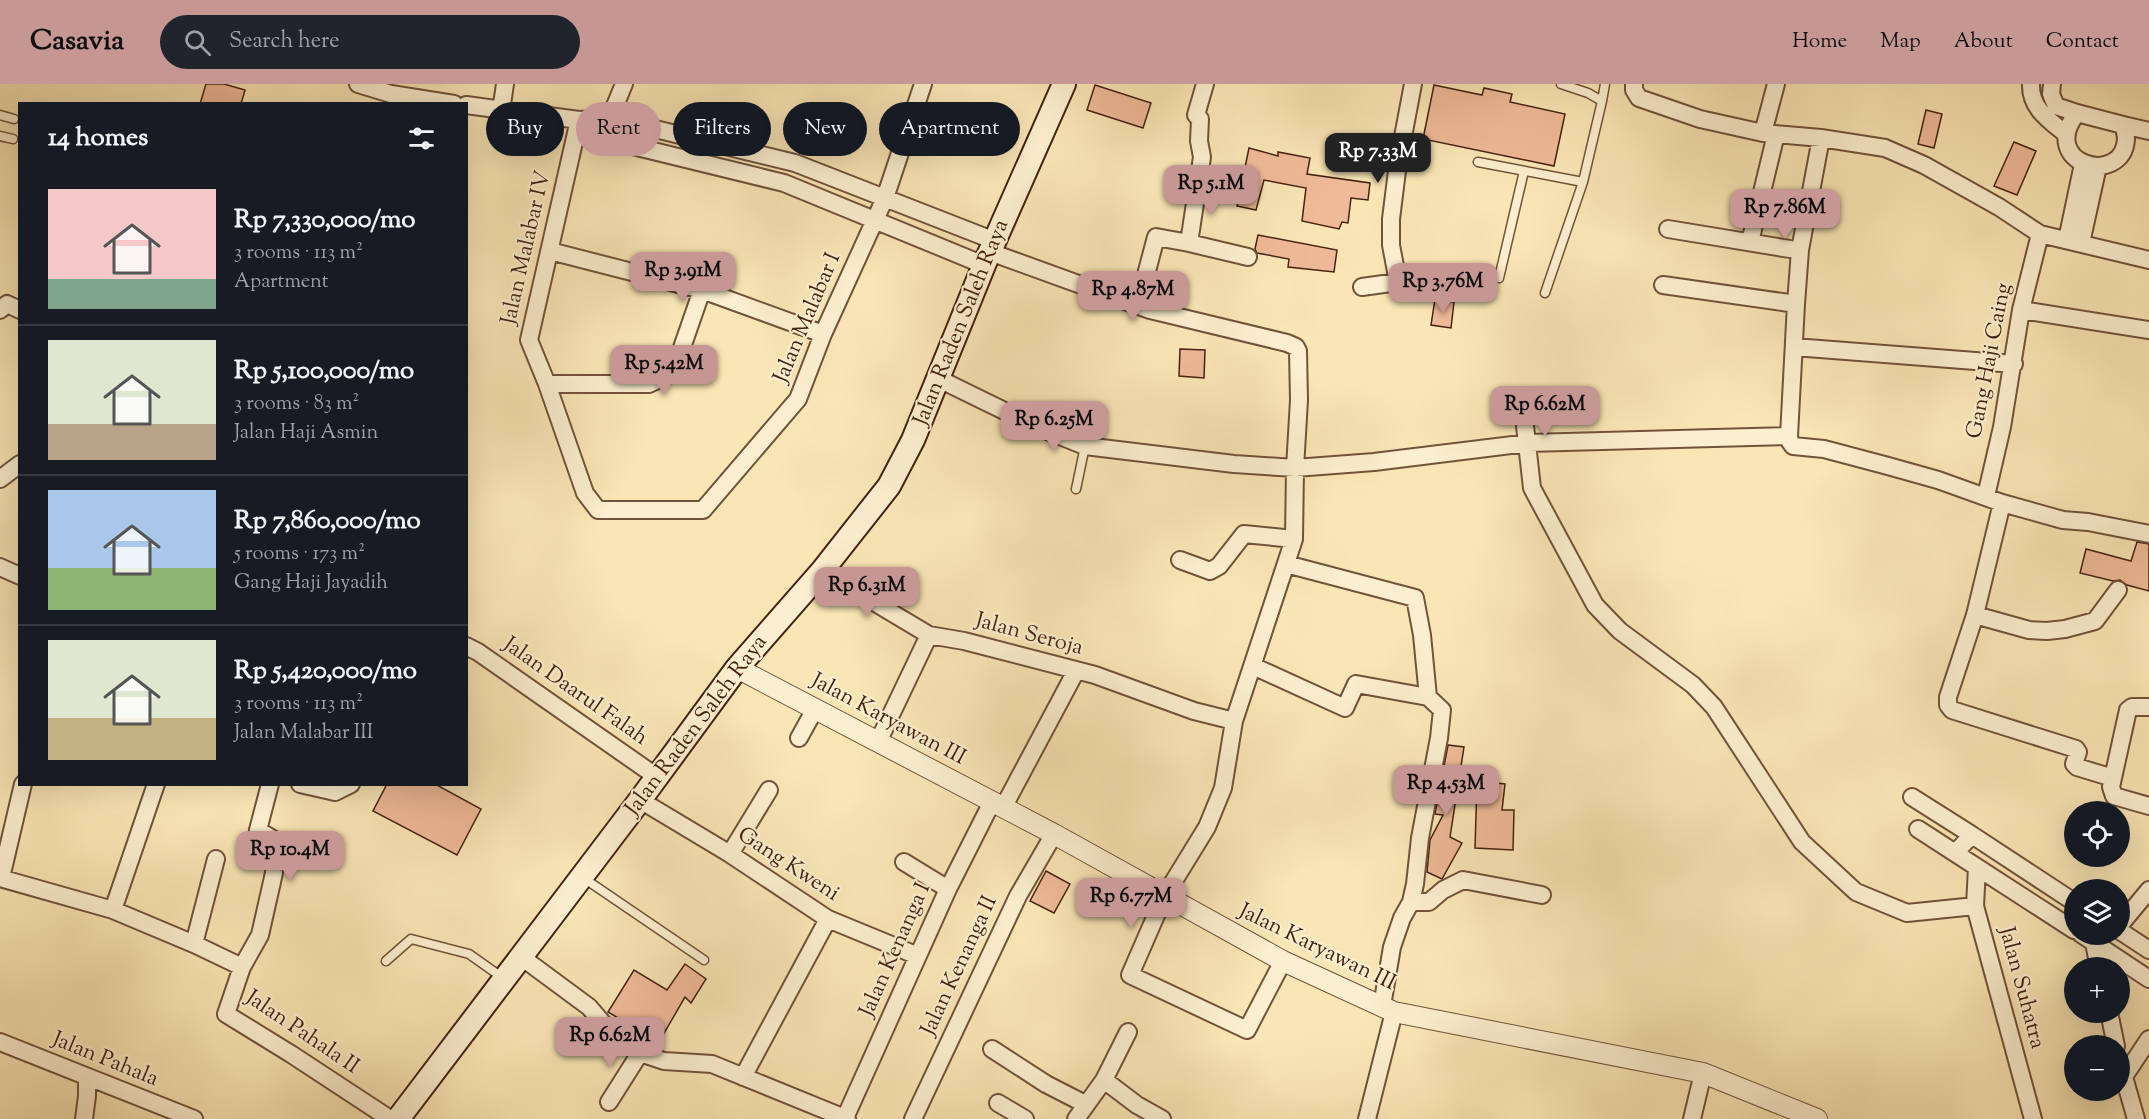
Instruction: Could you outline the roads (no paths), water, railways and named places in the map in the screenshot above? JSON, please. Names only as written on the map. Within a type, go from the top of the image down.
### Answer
[{"type":"main road","name":"Jalan Raden Saleh Raya","points":[[398,1119],[737,668],[822,571],[889,486],[913,440],[989,253],[1064,84]]},
{"type":"street","points":[[358,84],[390,99],[428,102]]},
{"type":"street","points":[[502,102],[505,84]]},
{"type":"street","points":[[617,102],[624,84]]},
{"type":"street","name":"Jalan Malabar I","points":[[547,384],[585,493],[598,510],[703,510],[798,399],[823,334],[885,198],[923,84]]},
{"type":"street","points":[[1189,243],[1202,157],[1198,141],[1200,119],[1196,115],[1205,84]]},
{"type":"street","points":[[1362,287],[1398,282],[1391,245],[1391,219],[1398,163],[1413,84]]},
{"type":"street","points":[[1634,84],[1634,90],[1639,98],[1700,119],[1769,133],[1886,148],[1933,170],[2000,207],[2040,234],[2149,260]]},
{"type":"street","points":[[1750,242],[1776,84]]},
{"type":"street","points":[[2031,84],[2036,106],[2066,134]]},
{"type":"street","points":[[2052,84],[2051,94],[2056,106],[2149,131]]},
{"type":"street","points":[[468,105],[486,108]]},
{"type":"street","points":[[2077,113],[2069,124],[2066,134],[2067,146],[2073,156],[2090,165],[2112,162],[2122,152],[2126,139],[2123,125]]},
{"type":"street","name":"Jalan Malabar IV","points":[[547,384],[529,340],[576,134]]},
{"type":"street","points":[[1821,138],[1800,250],[1789,436],[1792,446],[1824,449],[1938,480],[2002,503],[2063,520],[2088,522],[2149,534]]},
{"type":"street","points":[[661,153],[784,183],[875,221],[989,253],[1138,305],[1296,347],[1299,356],[1299,400],[1294,539],[1234,721],[1223,788],[1207,827],[1164,897],[1130,975],[1247,1030],[1283,961]]},
{"type":"street","points":[[753,175],[760,156]]},
{"type":"street","points":[[769,156],[795,163],[885,198],[989,253]]},
{"type":"street","points":[[2074,242],[2090,165]]},
{"type":"street","points":[[1668,229],[1790,249]]},
{"type":"street","name":"Gang Haji Caing","points":[[1986,496],[2002,427],[2021,310],[2040,234]]},
{"type":"street","points":[[1138,305],[1156,237],[1248,257]]},
{"type":"street","points":[[550,251],[702,290],[823,334]]},
{"type":"street","points":[[1663,285],[1796,304]]},
{"type":"street","points":[[547,384],[649,384],[666,376],[677,362],[702,290]]},
{"type":"street","points":[[0,310],[7,304],[18,309]]},
{"type":"street","points":[[2021,310],[2149,330]]},
{"type":"street","points":[[1794,347],[2013,364]]},
{"type":"street","points":[[939,379],[1035,426],[1085,446],[1234,464],[1295,468],[1374,462],[1528,443],[1789,436]]},
{"type":"street","points":[[1524,417],[1532,488],[1594,605],[1620,631],[1693,685],[1714,707],[1802,842],[1856,892],[1907,913],[1975,906]]},
{"type":"street","points":[[0,479],[18,466]]},
{"type":"street","points":[[2002,503],[1975,615],[1948,697],[1948,705],[1952,710],[2076,749],[2078,752],[2075,766],[2114,778]]},
{"type":"street","points":[[1180,560],[1210,571],[1219,566],[1244,534],[1294,539]]},
{"type":"street","points":[[1286,564],[1413,597],[1416,600],[1422,635],[1428,697]]},
{"type":"street","points":[[0,567],[18,575]]},
{"type":"street","name":"Jalan Seroja","points":[[822,571],[929,635],[964,641],[1095,675],[1194,711],[1234,721]]},
{"type":"street","points":[[1975,615],[2029,630],[2065,629],[2095,621],[2118,590]]},
{"type":"street","points":[[878,742],[929,635]]},
{"type":"street","name":"Jalan Daarul Falah","points":[[468,647],[478,651],[657,777]]},
{"type":"street","points":[[1253,666],[1345,708],[1356,684],[1428,697],[1442,710],[1411,902],[1402,918],[1392,947],[1388,1009],[1367,1119]]},
{"type":"street","name":"Jalan Karyawan III","points":[[737,668],[1054,834],[1283,961],[1388,1009],[1703,1073],[1815,1118]]},
{"type":"street","name":"Jalan Kenanga I","points":[[846,1119],[948,888],[1076,671]]},
{"type":"street","points":[[2149,707],[2129,708],[2111,790],[2114,796],[2149,806]]},
{"type":"street","points":[[799,738],[815,709]]},
{"type":"street","points":[[23,786],[0,878],[113,910],[242,967],[260,935],[274,873],[273,839],[258,830],[269,786]]},
{"type":"street","points":[[113,910],[155,786]]},
{"type":"street","points":[[309,786],[335,792],[347,786]]},
{"type":"street","points":[[730,854],[769,790]]},
{"type":"street","points":[[1912,797],[2064,895]]},
{"type":"street","name":"Gang Kweni","points":[[640,800],[730,854],[828,919],[918,956]]},
{"type":"street","points":[[1918,829],[2064,924]]},
{"type":"street","name":"Jalan Kenanga II","points":[[913,1119],[1018,896],[1054,834]]},
{"type":"street","points":[[1955,853],[1972,835]]},
{"type":"street","points":[[194,944],[216,859]]},
{"type":"street","points":[[904,862],[948,888]]},
{"type":"street","name":"Jalan Suhatra","points":[[1977,867],[1975,906],[2033,1119]]},
{"type":"street","points":[[1411,902],[1429,902],[1460,880],[1542,895]]},
{"type":"street","points":[[2130,913],[2149,890]]},
{"type":"street","points":[[742,1077],[828,919]]},
{"type":"street","points":[[2130,938],[2149,950]]},
{"type":"street","points":[[2096,945],[2149,979]]},
{"type":"street","points":[[520,956],[589,1007],[607,1028],[640,1053],[664,1061],[712,1064],[822,1114],[846,1119]]},
{"type":"street","name":"Jalan Pahala II","points":[[242,967],[225,1014],[390,1119]]},
{"type":"street","points":[[1076,1119],[1084,1104],[1104,1080],[1128,1032]]},
{"type":"street","points":[[2130,1061],[2149,1039]]},
{"type":"street","name":"Jalan Pahala","points":[[0,1042],[194,1119]]},
{"type":"street","points":[[992,1049],[1046,1084],[1084,1104]]},
{"type":"street","points":[[609,1102],[640,1053]]},
{"type":"street","points":[[1692,1119],[1703,1073]]},
{"type":"street","points":[[84,1119],[87,1078]]},
{"type":"street","points":[[1104,1080],[1137,1105],[1162,1119]]},
{"type":"street","points":[[2130,1100],[2136,1119]]},
{"type":"street","points":[[998,1103],[1025,1119]]},
{"type":"lane","points":[[1561,84],[1588,93],[1602,101]]},
{"type":"lane","points":[[1545,293],[1583,182],[1605,84]]},
{"type":"lane","points":[[0,116],[14,119]]},
{"type":"lane","points":[[0,136],[13,139]]},
{"type":"lane","points":[[1478,162],[1583,182]]},
{"type":"lane","points":[[1499,278],[1524,171]]},
{"type":"lane","points":[[1076,489],[1085,446]]},
{"type":"lane","points":[[581,877],[704,960]]},
{"type":"lane","points":[[386,961],[411,939],[469,954],[504,978]]}]
